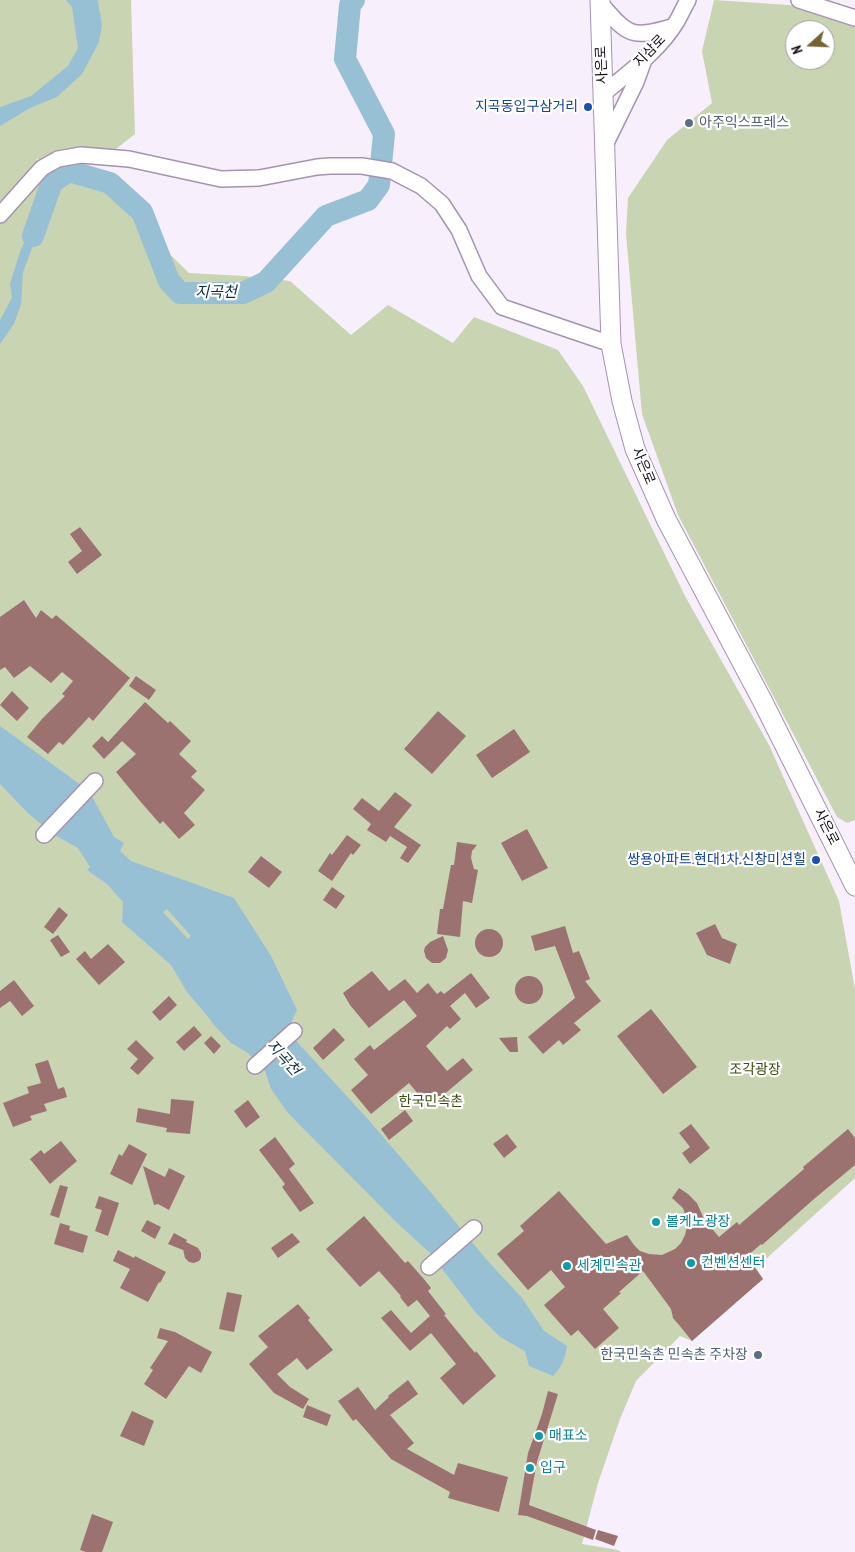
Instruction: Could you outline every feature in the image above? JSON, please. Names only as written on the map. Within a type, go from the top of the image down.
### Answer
[{"type":"main road","name":"사은로","points":[[600,2],[611,344],[622,401],[635,449],[666,519],[763,702],[855,886]]},
{"type":"street","name":"지삼로","points":[[603,94],[644,60],[672,28],[688,0]]},
{"type":"street","points":[[799,0],[855,18]]},
{"type":"street","points":[[600,2],[620,27],[627,31],[650,34],[672,28]]},
{"type":"street","points":[[605,144],[636,82],[644,60]]},
{"type":"street","points":[[0,215],[42,168],[58,159],[81,155],[129,159],[221,179],[258,178],[330,166],[362,166],[392,171],[421,186],[442,204],[459,230],[479,276],[502,308],[611,344]]},
{"type":"street","points":[[44,835],[95,781]]},
{"type":"street","points":[[255,1066],[294,1031]]},
{"type":"street","points":[[429,1267],[474,1228]]},
{"type":"green space","name":"한국민속촌","points":[[0,0],[131,0],[135,134],[97,164],[64,164],[36,159],[49,175],[38,198],[39,216],[52,182],[91,177],[189,273],[290,281],[351,335],[388,305],[453,343],[474,317],[558,350],[583,386],[685,596],[769,745],[839,901],[855,989],[855,1178],[756,1268],[763,1279],[692,1341],[680,1336],[636,1381],[620,1419],[598,1483],[582,1544],[621,1552],[0,1552]]},
{"type":"green space","points":[[714,0],[818,7],[855,18],[855,820],[847,823],[837,817],[678,515],[642,414],[626,234],[628,198],[667,140],[712,103],[702,51]]},
{"type":"water","points":[[66,0],[97,0],[102,25],[99,42],[82,74],[57,97],[30,108],[0,126],[0,107],[31,96],[68,66],[78,48],[72,7]]},
{"type":"water","points":[[43,200],[44,216],[23,272],[21,304],[14,324],[0,344],[0,320],[12,298],[10,284],[20,252]]},
{"type":"water","points":[[0,726],[89,791],[114,837],[124,843],[120,851],[131,861],[234,898],[271,956],[297,1010],[287,1031],[366,1117],[486,1259],[522,1298],[544,1331],[567,1346],[563,1362],[553,1376],[529,1366],[525,1351],[500,1337],[476,1313],[430,1253],[394,1220],[289,1114],[271,1089],[265,1071],[248,1053],[231,1043],[214,1025],[187,992],[171,965],[122,922],[123,902],[107,884],[87,870],[90,867],[78,848],[53,834],[28,813],[0,784]],"holes":[[[167,909],[191,936],[188,939],[163,912]]]},
{"type":"building","points":[[80,527],[102,555],[77,574],[68,562],[82,551],[70,534]]},
{"type":"building","points":[[24,600],[36,618],[41,610],[52,619],[56,615],[130,678],[93,721],[89,717],[63,745],[59,742],[48,754],[27,737],[65,696],[62,694],[73,681],[62,672],[51,683],[30,666],[14,678],[5,667],[0,670],[0,617]]},
{"type":"building","points":[[136,676],[156,690],[149,700],[129,686]]},
{"type":"building","points":[[12,691],[29,708],[17,721],[0,705]]},
{"type":"building","points":[[145,702],[168,723],[170,721],[191,741],[179,754],[197,771],[191,777],[205,790],[184,813],[195,825],[179,839],[163,821],[160,824],[116,772],[136,754],[122,741],[104,759],[92,746],[102,736],[108,742]]},
{"type":"building","points":[[438,711],[466,736],[432,774],[404,749]]},
{"type":"building","points":[[514,729],[530,752],[492,778],[476,755]]},
{"type":"building","points":[[395,792],[412,805],[394,827],[421,845],[408,863],[400,858],[407,847],[390,836],[386,842],[367,830],[371,824],[353,809],[362,798],[379,811]]},
{"type":"building","points":[[527,829],[548,868],[522,881],[501,843]]},
{"type":"building","points":[[347,835],[361,845],[353,855],[351,853],[332,881],[318,871],[330,853],[332,855]]},
{"type":"building","points":[[457,842],[477,845],[472,851],[471,858],[474,869],[478,870],[472,903],[463,901],[460,937],[437,934],[440,909],[443,909],[451,865],[454,865]]},
{"type":"building","points":[[261,856],[282,872],[269,888],[248,872]]},
{"type":"building","points":[[332,887],[345,896],[336,909],[323,900]]},
{"type":"building","points":[[59,907],[68,915],[53,934],[44,927]]},
{"type":"building","points":[[715,924],[722,938],[737,944],[730,964],[707,955],[696,933]]},
{"type":"building","points":[[565,926],[573,953],[579,951],[590,979],[585,981],[601,1001],[574,1023],[581,1030],[563,1045],[559,1040],[543,1054],[528,1037],[575,998],[555,946],[535,951],[531,936]]},
{"type":"building","points":[[489,929],[499,933],[503,943],[499,953],[489,957],[479,953],[475,943],[479,933]]},
{"type":"building","points":[[58,935],[70,952],[61,957],[50,940]]},
{"type":"building","points":[[443,936],[448,950],[446,958],[440,963],[432,963],[426,958],[425,947],[430,942]]},
{"type":"building","points":[[108,944],[125,962],[99,985],[76,959],[85,951],[91,959]]},
{"type":"building","points":[[372,971],[389,991],[405,979],[417,993],[428,983],[437,994],[441,991],[444,994],[471,973],[490,998],[476,1008],[465,993],[450,1006],[461,1019],[450,1029],[447,1026],[426,1046],[447,1071],[463,1058],[473,1070],[429,1107],[409,1083],[371,1114],[351,1090],[368,1075],[354,1059],[370,1045],[374,1050],[417,1016],[404,1000],[369,1028],[350,1005],[343,993]]},
{"type":"building","points":[[529,976],[539,980],[543,990],[539,1000],[529,1004],[519,1000],[515,990],[519,980]]},
{"type":"building","points":[[14,980],[34,1006],[22,1016],[10,1001],[0,1008],[0,991]]},
{"type":"building","points":[[169,996],[177,1005],[160,1021],[152,1012]]},
{"type":"building","points":[[651,1009],[697,1067],[663,1094],[617,1036]]},
{"type":"building","points":[[194,1026],[202,1035],[184,1051],[176,1042]]},
{"type":"building","points":[[334,1028],[345,1040],[323,1060],[313,1048]]},
{"type":"building","points":[[211,1036],[221,1046],[214,1054],[204,1043]]},
{"type":"building","points":[[517,1037],[518,1052],[510,1052],[499,1038]]},
{"type":"building","points":[[136,1040],[154,1058],[138,1075],[130,1068],[138,1059],[127,1049]]},
{"type":"building","points":[[48,1060],[58,1089],[64,1087],[67,1097],[44,1104],[47,1111],[30,1116],[32,1120],[13,1127],[3,1103],[29,1093],[27,1087],[41,1083],[35,1064]]},
{"type":"building","points":[[171,1099],[194,1101],[190,1134],[166,1132],[167,1128],[136,1122],[138,1108],[170,1114]]},
{"type":"building","points":[[248,1100],[260,1117],[246,1128],[234,1111]]},
{"type":"building","points":[[405,1110],[413,1121],[389,1140],[381,1129]]},
{"type":"building","points":[[691,1124],[710,1148],[690,1164],[682,1153],[690,1147],[679,1133]]},
{"type":"building","points":[[848,1129],[855,1138],[855,1165],[745,1258],[763,1279],[692,1341],[673,1318],[671,1309],[643,1271],[603,1309],[619,1328],[595,1349],[578,1330],[571,1336],[544,1305],[565,1287],[551,1270],[528,1290],[497,1254],[524,1231],[520,1226],[559,1191],[606,1244],[627,1235],[640,1251],[649,1254],[662,1255],[675,1249],[681,1243],[687,1227],[683,1208],[672,1198],[679,1188],[697,1203],[704,1219],[719,1237],[737,1222],[739,1225]]},
{"type":"building","points":[[507,1134],[517,1147],[504,1158],[493,1144]]},
{"type":"building","points":[[275,1137],[295,1164],[289,1169],[314,1203],[300,1212],[282,1187],[285,1184],[259,1150]]},
{"type":"building","points":[[61,1141],[77,1161],[50,1184],[30,1159],[41,1150],[44,1154]]},
{"type":"building","points":[[129,1144],[147,1154],[132,1185],[110,1174],[119,1154],[122,1156]]},
{"type":"building","points":[[143,1166],[165,1177],[169,1168],[185,1176],[169,1210],[158,1204],[154,1205]]},
{"type":"building","points":[[60,1185],[68,1187],[59,1218],[50,1215]]},
{"type":"building","points":[[99,1196],[119,1203],[108,1236],[95,1231],[102,1210],[95,1208]]},
{"type":"building","points":[[364,1216],[405,1263],[408,1261],[423,1278],[431,1288],[428,1291],[446,1314],[444,1315],[496,1376],[463,1405],[440,1378],[456,1364],[431,1333],[410,1351],[381,1318],[391,1310],[411,1333],[430,1316],[417,1300],[408,1307],[379,1271],[360,1287],[326,1249]]},
{"type":"building","points":[[147,1220],[161,1227],[155,1239],[141,1231]]},
{"type":"building","points":[[60,1223],[70,1226],[69,1230],[88,1236],[83,1253],[54,1244]]},
{"type":"building","points":[[174,1233],[198,1248],[201,1253],[199,1261],[189,1262],[185,1258],[183,1249],[168,1244]]},
{"type":"building","points":[[292,1233],[300,1242],[278,1258],[271,1248]]},
{"type":"building","points":[[118,1250],[134,1258],[135,1256],[166,1272],[148,1302],[120,1288],[130,1269],[113,1261]]},
{"type":"building","points":[[227,1292],[242,1295],[234,1332],[219,1329]]},
{"type":"building","points":[[298,1304],[310,1318],[308,1320],[333,1350],[307,1370],[297,1358],[277,1374],[290,1387],[309,1399],[303,1409],[274,1393],[249,1364],[268,1347],[258,1336]]},
{"type":"building","points":[[160,1328],[175,1332],[212,1352],[201,1373],[189,1366],[166,1399],[144,1384],[153,1370],[150,1368],[168,1341],[157,1338]]},
{"type":"building","points":[[408,1380],[418,1394],[390,1415],[414,1443],[407,1449],[454,1475],[458,1463],[508,1477],[499,1512],[448,1498],[450,1492],[391,1459],[356,1419],[353,1421],[338,1401],[358,1387],[375,1410],[388,1396]]},
{"type":"building","points":[[548,1391],[558,1394],[537,1462],[529,1505],[596,1530],[593,1540],[527,1516],[518,1515],[528,1453]]},
{"type":"building","points":[[307,1405],[331,1415],[327,1426],[303,1417]]},
{"type":"building","points":[[132,1411],[154,1421],[144,1446],[120,1436]]},
{"type":"building","points":[[92,1514],[113,1522],[102,1552],[80,1550]]},
{"type":"building","points":[[598,1530],[618,1536],[614,1546],[595,1539]]},
{"type":"waterway","name":"지곡천","points":[[33,236],[52,182],[69,171],[110,183],[142,212],[169,281],[180,293],[243,293],[266,282],[326,216],[368,200],[379,185],[384,134],[345,59],[350,5],[354,0]]},
{"type":"place","name":"지곡동입구삼거리","points":[[588,107]]},
{"type":"place","name":"아주익스프레스","points":[[689,123]]},
{"type":"place","name":"쌍용아파트.현대1차.신창미션힐","points":[[816,860]]},
{"type":"place","name":"볼케노광장","points":[[656,1222]]},
{"type":"place","name":"컨벤션센터","points":[[691,1263]]},
{"type":"place","name":"세계민속관","points":[[567,1266]]},
{"type":"place","name":"한국민속촌 민속촌 주차장","points":[[758,1355]]},
{"type":"place","name":"매표소","points":[[539,1436]]},
{"type":"place","name":"입구","points":[[530,1468]]},
{"type":"park label","name":"조각광장","points":[[755,1070]]}]
